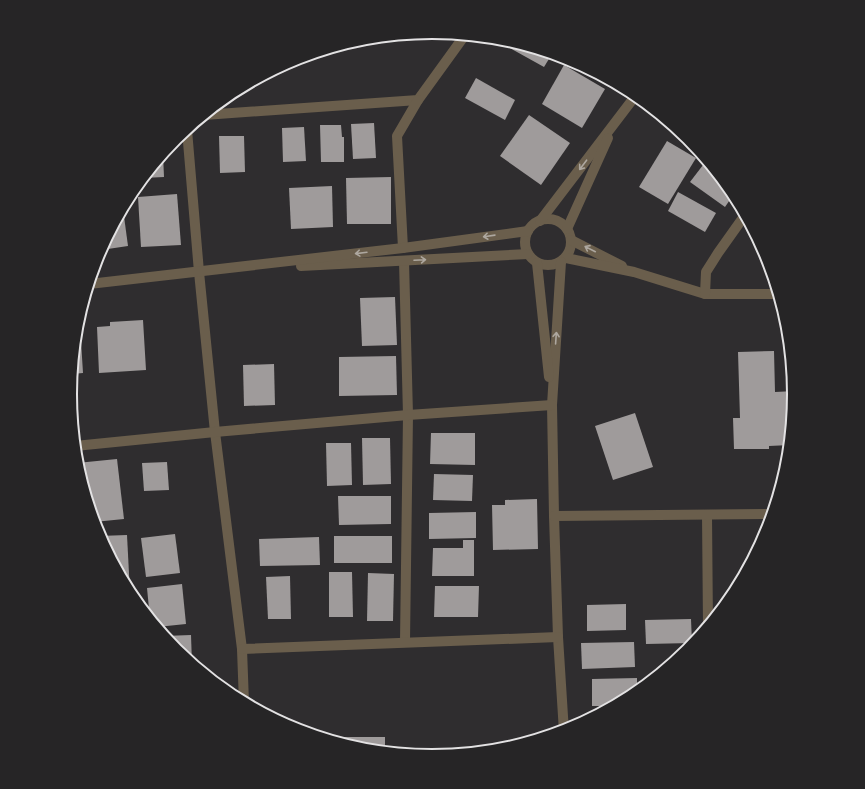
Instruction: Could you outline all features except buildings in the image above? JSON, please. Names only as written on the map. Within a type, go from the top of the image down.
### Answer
[{"type":"street","points":[[403,248],[397,136],[418,100],[462,41]]},
{"type":"street","points":[[213,114],[418,100]]},
{"type":"street","points":[[540,221],[632,100]]},
{"type":"street","points":[[567,229],[615,123]]},
{"type":"street","points":[[188,137],[215,432],[242,649],[244,695]]},
{"type":"street","points":[[548,219],[555,220],[567,229],[571,240],[571,246],[569,252],[563,260],[549,266],[543,265],[537,263],[528,254],[525,242],[531,226],[548,219]]},
{"type":"street","points":[[705,294],[706,272],[718,252],[742,220]]},
{"type":"street","points":[[95,283],[403,248],[528,231]]},
{"type":"street","points":[[571,240],[634,272]]},
{"type":"street","points":[[199,272],[528,254]]},
{"type":"street","points":[[563,260],[634,272],[705,294],[773,294]]},
{"type":"street","points":[[552,405],[563,260]]},
{"type":"street","points":[[404,261],[408,415],[405,642]]},
{"type":"street","points":[[537,263],[552,405],[558,637],[564,725]]},
{"type":"street","points":[[81,445],[408,415],[552,405]]},
{"type":"street","points":[[554,516],[767,514]]},
{"type":"street","points":[[707,515],[708,619]]},
{"type":"street","points":[[242,649],[558,637]]}]
